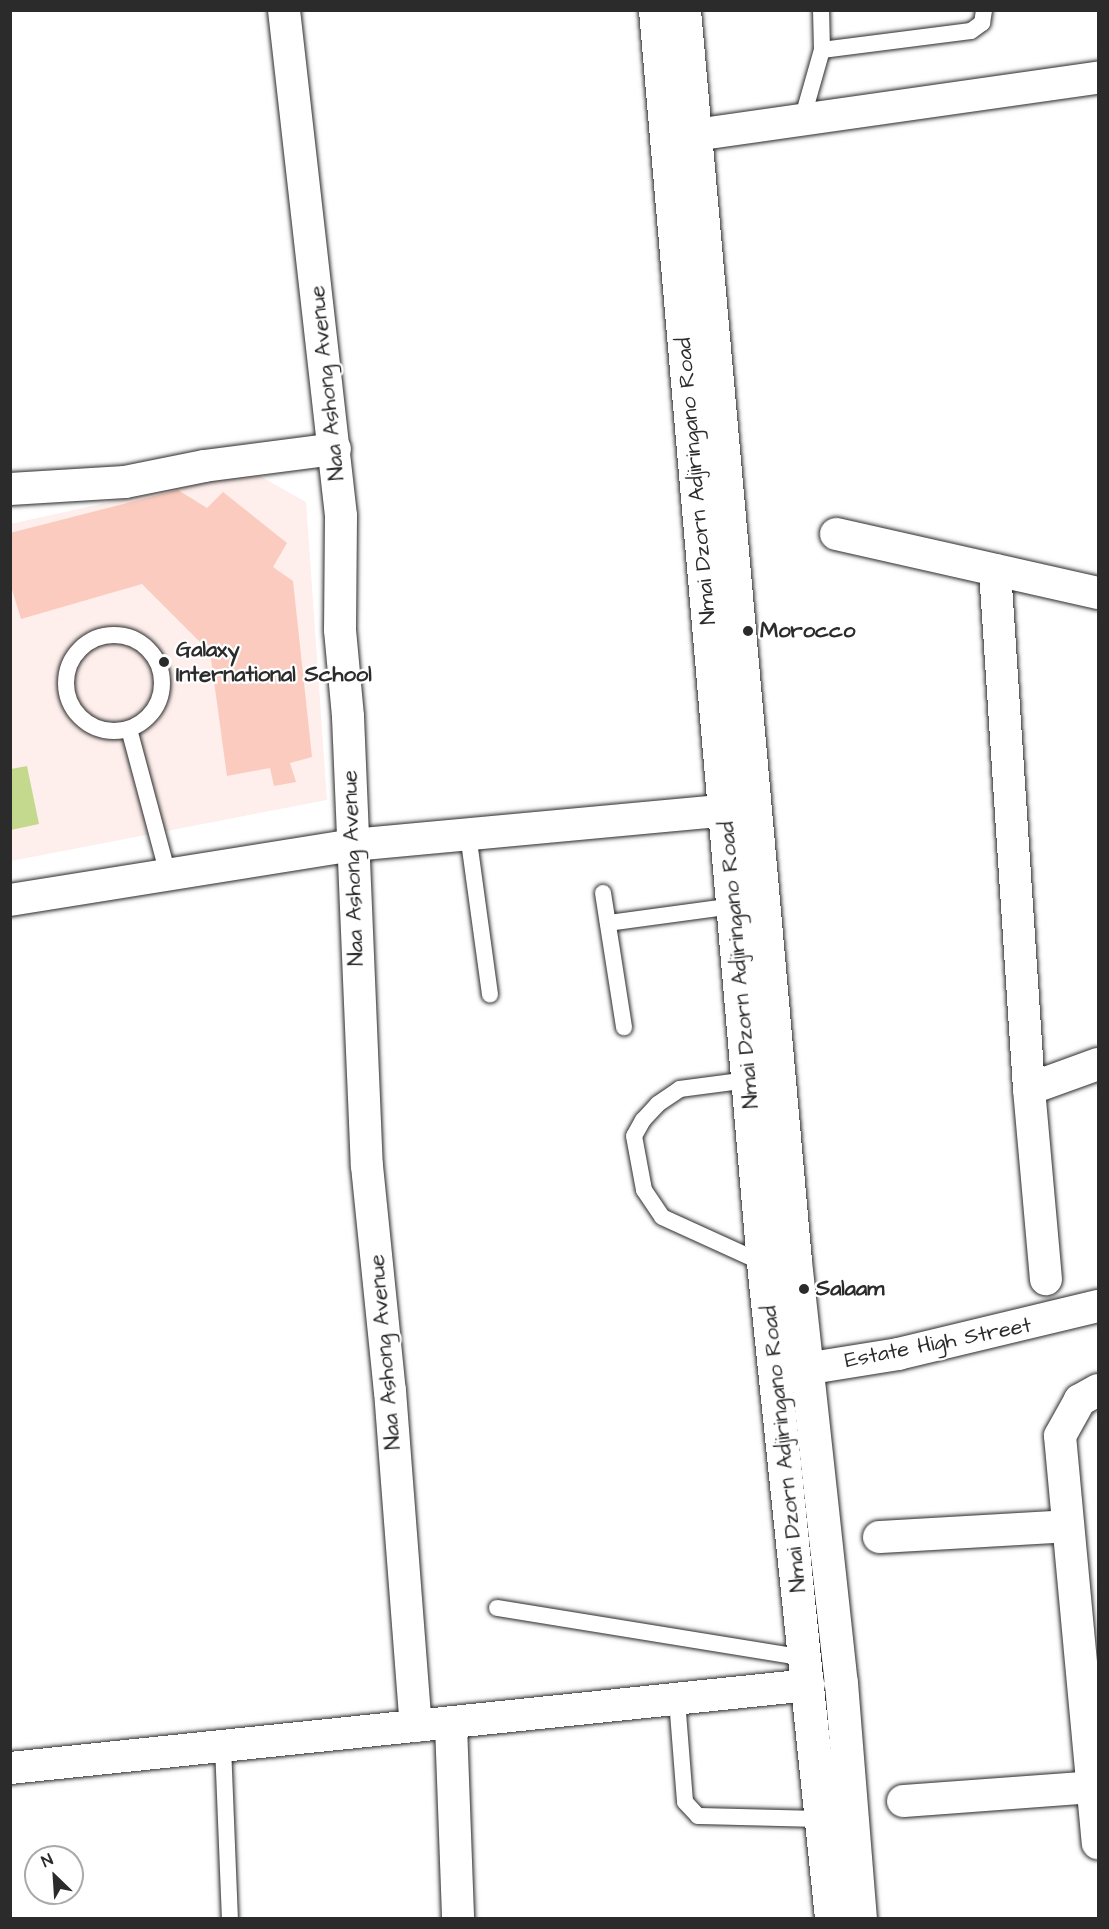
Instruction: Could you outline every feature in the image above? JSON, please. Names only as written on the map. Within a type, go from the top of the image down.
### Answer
[{"type":"main road","name":"Nmai Dzorn Adjiringano Road","points":[[655,10],[742,809],[734,906],[764,1263],[792,1371],[841,1683],[860,1918]]},
{"type":"main road","name":"Nmai Dzorn Adjiringano Road","points":[[684,10],[695,135],[742,809],[792,1371],[808,1672],[831,1918]]},
{"type":"street","name":"Naa Ashong Avenue","points":[[284,10],[341,516],[340,630],[367,1166],[390,1391],[416,1726]]},
{"type":"street","points":[[695,135],[1098,78]]},
{"type":"street","points":[[10,489],[125,482],[225,463],[335,449]]},
{"type":"street","points":[[836,534],[1098,593]]},
{"type":"street","points":[[996,570],[1029,1089],[1046,1279]]},
{"type":"street","points":[[10,900],[352,845],[742,809]]},
{"type":"street","points":[[1029,1089],[1098,1064]]},
{"type":"street","name":"Estate High Street","points":[[792,1371],[898,1354],[1098,1306]]},
{"type":"street","points":[[1098,1390],[1080,1400],[1060,1436],[1068,1526],[1093,1732],[1093,1787],[1098,1844]]},
{"type":"street","points":[[879,1538],[1068,1526]]},
{"type":"street","points":[[10,1768],[416,1726],[451,1725],[677,1700],[808,1672]]},
{"type":"street","points":[[451,1725],[458,1918]]},
{"type":"street","points":[[903,1801],[1093,1787]]},
{"type":"lane","points":[[802,120],[822,50],[822,10]]},
{"type":"lane","points":[[822,50],[971,31],[982,23],[984,10]]},
{"type":"lane","points":[[98,637],[128,637],[152,654],[160,667],[162,682],[153,711],[129,729],[99,730],[75,712],[68,699],[65,684],[74,656],[98,637]]},
{"type":"lane","points":[[129,729],[168,875]]},
{"type":"lane","points":[[468,834],[490,994]]},
{"type":"lane","points":[[603,893],[624,1027]]},
{"type":"lane","points":[[608,923],[734,906]]},
{"type":"lane","points":[[748,1080],[680,1089],[658,1104],[643,1120],[634,1136],[644,1190],[662,1217],[764,1263]]},
{"type":"lane","points":[[497,1608],[808,1672]]},
{"type":"lane","points":[[677,1700],[685,1802],[698,1816],[821,1819]]},
{"type":"lane","points":[[223,1746],[230,1918]]},
{"type":"shaded area","name":"Galaxy International School","points":[[251,471],[306,502],[327,800],[11,861],[10,524]]},
{"type":"green space","points":[[27,766],[39,824],[11,830],[11,769]]},
{"type":"building","points":[[178,490],[207,508],[223,492],[287,543],[273,567],[293,581],[312,757],[290,763],[296,782],[274,786],[270,768],[227,776],[210,652],[142,584],[21,619],[10,583],[10,533]]},
{"type":"place","name":"Morocco","points":[[748,631]]},
{"type":"place","name":"Galaxy International School","points":[[164,662]]},
{"type":"place","name":"Salaam","points":[[804,1289]]}]
